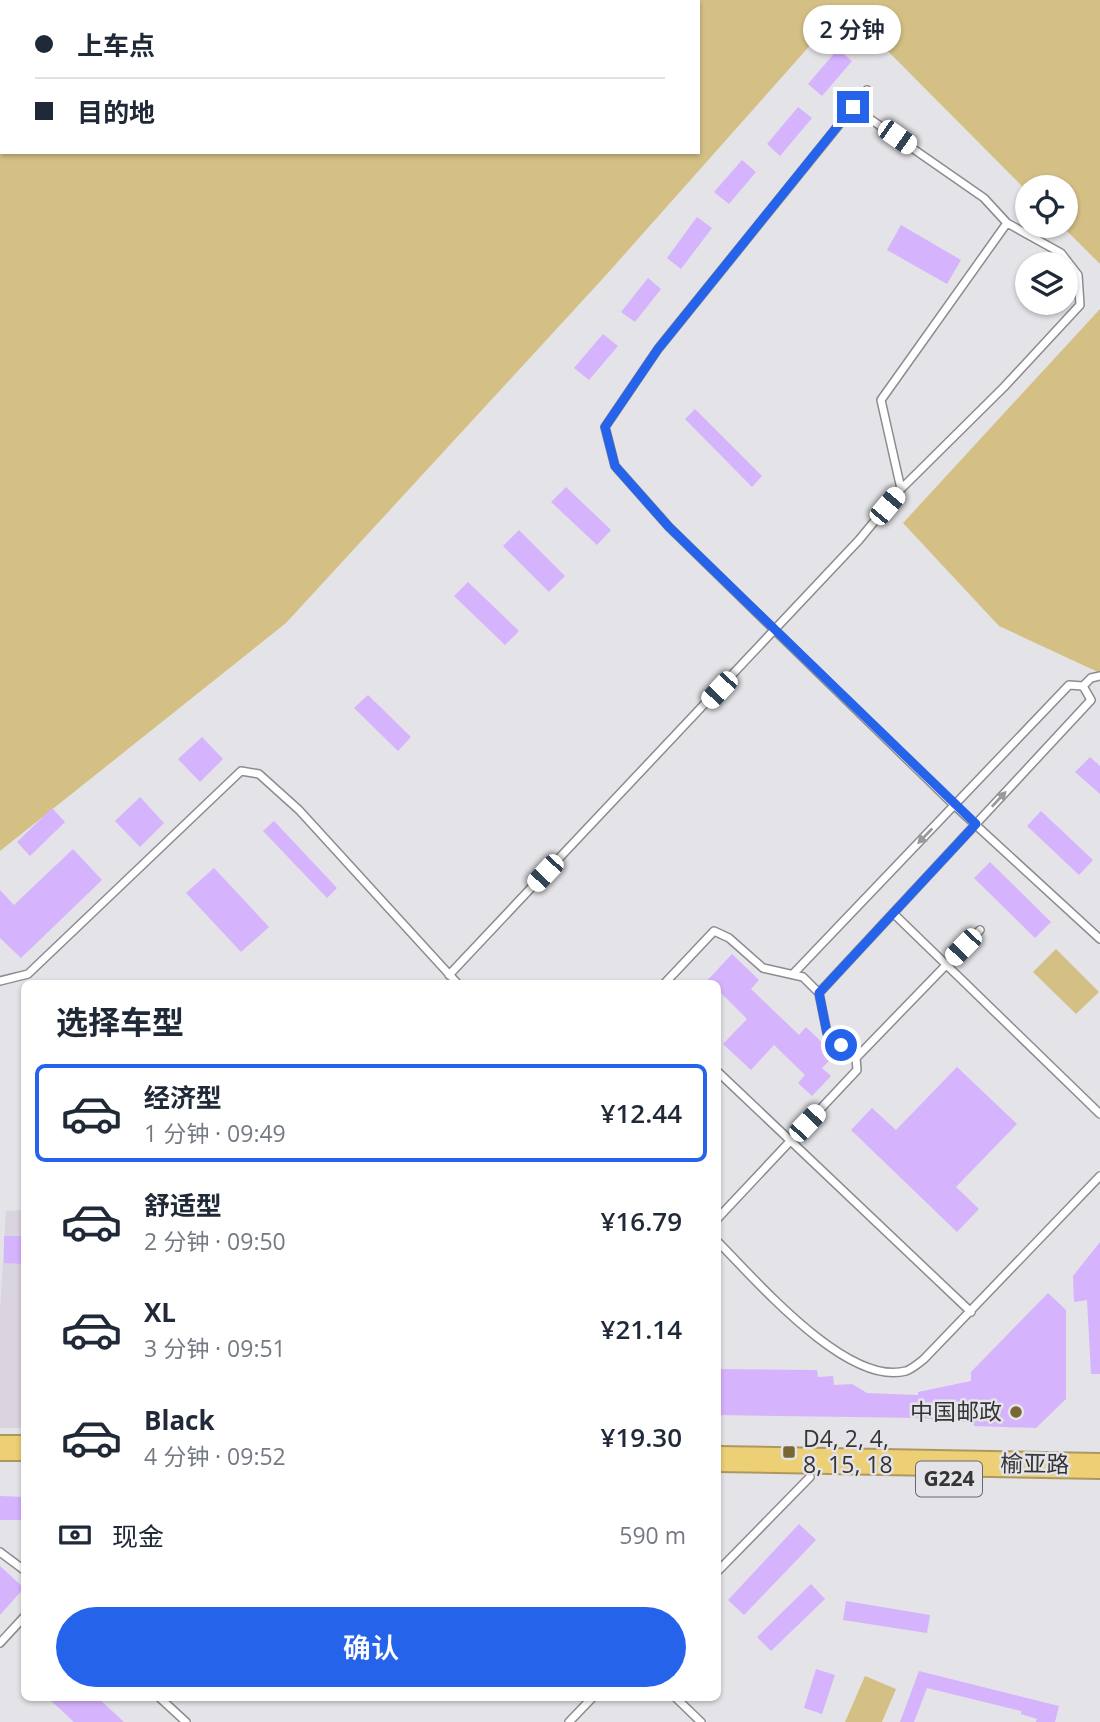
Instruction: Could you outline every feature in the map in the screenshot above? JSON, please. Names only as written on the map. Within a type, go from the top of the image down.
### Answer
[{"type":"highway","points":[[0,1448],[21,1448]]},
{"type":"highway","name":"榆亚路","points":[[721,1459],[1100,1466]]},
{"type":"highway","points":[[0,1464],[21,1465]]},
{"type":"highway","name":"榆亚路","points":[[721,1475],[1100,1481]]},
{"type":"lane","points":[[867,90],[658,349],[605,427],[615,466],[669,527],[954,805],[1100,939]]},
{"type":"lane","points":[[449,975],[859,540],[901,489],[1004,387],[1080,305],[1078,275],[1061,253],[1007,223],[984,198],[853,107]]},
{"type":"lane","points":[[901,489],[881,400],[1007,223]]},
{"type":"lane","points":[[1083,687],[1091,678],[1100,676]]},
{"type":"lane","points":[[793,974],[1069,685],[1083,687]]},
{"type":"lane","points":[[819,993],[1091,700],[1083,687]]},
{"type":"lane","points":[[0,981],[28,974],[241,771],[259,774],[299,810],[454,980]]},
{"type":"lane","points":[[893,913],[1100,1114]]},
{"type":"lane","points":[[856,1058],[980,930]]},
{"type":"lane","points":[[668,980],[715,931],[729,938],[763,968],[803,977],[819,993],[827,1033],[856,1058],[857,1070],[721,1215]]},
{"type":"lane","points":[[721,1075],[971,1311]]},
{"type":"lane","points":[[721,1245],[810,1334],[872,1371],[906,1371],[924,1359],[1100,1176]]},
{"type":"lane","points":[[721,1568],[810,1477]]},
{"type":"lane","points":[[0,1552],[21,1568]]},
{"type":"lane","points":[[0,1643],[21,1620]]},
{"type":"lane","points":[[163,1701],[186,1722]]},
{"type":"lane","points":[[569,1722],[589,1701]]},
{"type":"lane","points":[[679,1701],[701,1722]]},
{"type":"shaded area","points":[[700,0],[1100,0],[1100,264],[1074,238],[1078,238],[1078,175],[1015,175],[1015,179],[844,7],[607,274],[286,623],[0,851],[0,154],[700,154]]},
{"type":"shaded area","points":[[1100,309],[1100,673],[999,626],[903,523]]},
{"type":"shaded area","points":[[1056,949],[1099,992],[1076,1014],[1033,972]]},
{"type":"shaded area","points":[[21,1210],[21,1428],[0,1428],[0,1310],[6,1211]]},
{"type":"shaded area","points":[[865,1676],[896,1689],[882,1722],[845,1722]]},
{"type":"building","points":[[838,49],[852,61],[822,96],[808,84]]},
{"type":"building","points":[[798,107],[812,118],[780,156],[767,144]]},
{"type":"building","points":[[742,160],[756,172],[729,204],[714,192]]},
{"type":"building","points":[[697,217],[712,228],[681,269],[667,258]]},
{"type":"building","points":[[901,225],[961,260],[947,284],[887,250]]},
{"type":"building","points":[[648,278],[661,289],[635,322],[621,312]]},
{"type":"building","points":[[603,334],[618,346],[589,380],[574,368]]},
{"type":"building","points":[[695,409],[762,476],[752,487],[685,419]]},
{"type":"building","points":[[566,487],[611,530],[597,545],[551,502]]},
{"type":"building","points":[[519,530],[565,576],[549,592],[503,546]]},
{"type":"building","points":[[468,582],[519,631],[505,645],[454,596]]},
{"type":"building","points":[[368,695],[411,737],[398,751],[354,708]]},
{"type":"building","points":[[202,737],[223,759],[200,782],[178,759]]},
{"type":"building","points":[[1090,757],[1100,766],[1100,794],[1075,772]]},
{"type":"building","points":[[140,797],[164,823],[140,847],[115,821]]},
{"type":"building","points":[[52,808],[65,822],[30,856],[17,842]]},
{"type":"building","points":[[1041,811],[1093,860],[1079,875],[1027,826]]},
{"type":"building","points":[[274,821],[337,888],[327,898],[263,831]]},
{"type":"building","points":[[73,849],[102,880],[21,958],[0,938],[0,890],[14,905]]},
{"type":"building","points":[[990,862],[1051,922],[1035,938],[974,878]]},
{"type":"building","points":[[214,868],[269,927],[241,952],[186,893]]},
{"type":"building","points":[[732,954],[759,980],[751,989],[799,1035],[806,1027],[835,1055],[822,1068],[831,1076],[812,1096],[798,1083],[805,1075],[774,1045],[751,1070],[723,1044],[747,1019],[721,993],[721,980],[708,980]]},
{"type":"building","points":[[957,1067],[1017,1124],[956,1187],[979,1209],[957,1232],[851,1130],[872,1108],[896,1130]]},
{"type":"building","points":[[4,1236],[21,1236],[21,1264],[4,1263]]},
{"type":"building","points":[[1100,1242],[1100,1374],[1091,1374],[1087,1300],[1074,1302],[1073,1276]]},
{"type":"building","points":[[1048,1293],[1066,1310],[1066,1399],[1036,1428],[974,1426],[974,1423],[921,1418],[721,1415],[721,1369],[817,1370],[818,1377],[833,1376],[834,1385],[852,1384],[867,1393],[918,1395],[918,1392],[971,1381],[971,1372]]},
{"type":"building","points":[[0,1496],[21,1497],[21,1520],[0,1520]]},
{"type":"building","points":[[799,1524],[816,1540],[744,1615],[728,1600]]},
{"type":"building","points":[[0,1566],[21,1585],[21,1591],[0,1615]]},
{"type":"building","points":[[811,1584],[825,1599],[771,1651],[757,1637]]},
{"type":"building","points":[[846,1601],[930,1615],[927,1633],[843,1620]]},
{"type":"building","points":[[816,1669],[835,1675],[822,1714],[804,1708]]},
{"type":"building","points":[[919,1671],[1059,1706],[1055,1722],[1036,1722],[1037,1719],[1021,1714],[1021,1711],[927,1688],[914,1722],[900,1722]]},
{"type":"building","points":[[51,1701],[101,1701],[124,1722],[74,1722]]},
{"type":"place","name":"中国邮政","points":[[1016,1412]]},
{"type":"place","name":"D4, 2, 4, 8, 15, 18","points":[[789,1452]]},
{"type":"route","points":[[841,1045],[827,1033],[819,993],[976,824],[669,527],[615,466],[605,427],[658,349],[853,107]]}]
